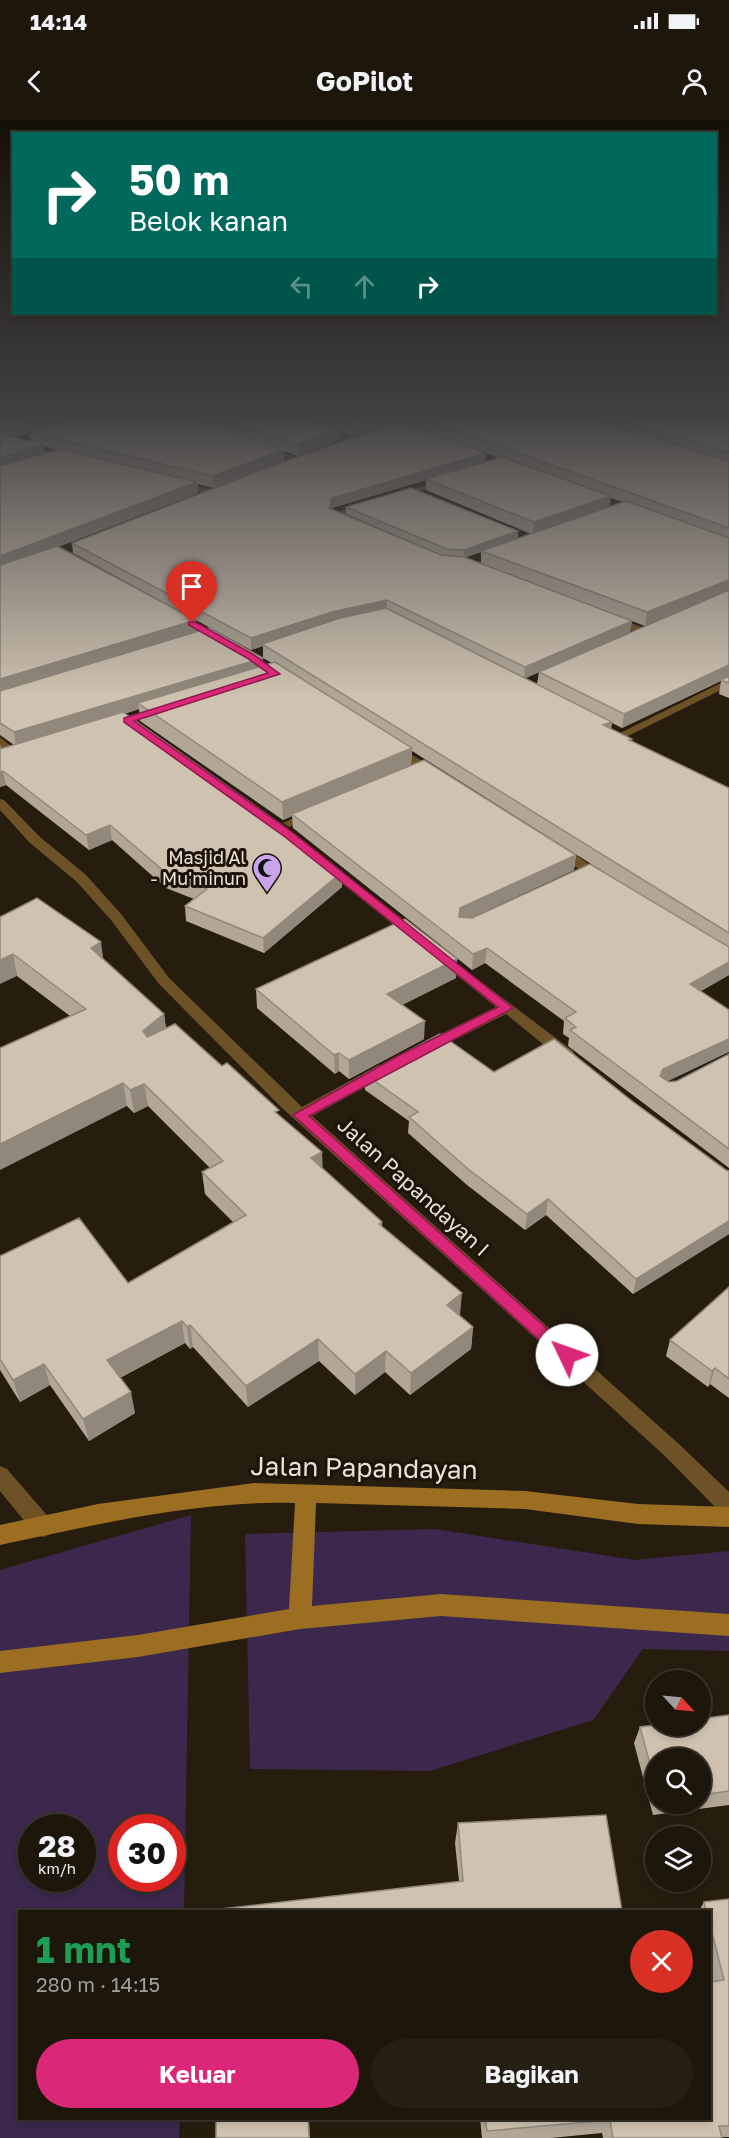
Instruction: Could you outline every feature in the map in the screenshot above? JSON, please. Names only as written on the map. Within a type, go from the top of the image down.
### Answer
[{"type":"main road","name":"Jalan Papandayan","points":[[0,1535],[98,1514],[254,1492],[525,1500],[638,1514],[729,1517]]},
{"type":"main road","points":[[300,1617],[306,1493]]},
{"type":"main road","points":[[0,1662],[138,1646],[300,1617],[441,1605],[729,1625]]},
{"type":"street","points":[[346,509],[336,512],[334,515],[359,527]]},
{"type":"street","points":[[162,607],[206,637],[231,646]]},
{"type":"street","points":[[604,615],[650,629],[624,641]]},
{"type":"street","points":[[620,736],[729,682]]},
{"type":"street","points":[[96,729],[132,723],[173,706]]},
{"type":"street","points":[[0,740],[19,752],[0,758]]},
{"type":"street","points":[[386,743],[420,769],[444,779]]},
{"type":"street","name":"Jalan Papandayan I","points":[[4,807],[35,840],[81,878],[116,917],[164,981],[300,1115],[664,1443],[729,1506]]},
{"type":"street","points":[[274,824],[289,829],[321,810]]},
{"type":"street","points":[[549,844],[584,872],[609,882]]},
{"type":"street","points":[[315,855],[582,1067]]},
{"type":"street","points":[[300,1115],[506,1008]]},
{"type":"street","points":[[0,1475],[43,1527]]},
{"type":"shaded area","points":[[191,1515],[186,1814],[108,1814],[108,1892],[184,1892],[184,1910],[18,1910],[18,2120],[180,2120],[179,2138],[0,2138],[0,1570]]},
{"type":"shaded area","points":[[435,1529],[635,1560],[729,1551],[729,1651],[643,1649],[593,1720],[430,1771],[250,1769],[245,1534]]},
{"type":"building","points":[[0,509],[125,509],[0,556]]},
{"type":"building","points":[[160,509],[332,509],[441,555],[464,557],[632,621],[525,667],[387,600],[332,612],[251,638],[72,543]]},
{"type":"building","points":[[351,509],[464,509],[518,531],[464,550],[447,549]]},
{"type":"building","points":[[502,509],[572,509],[534,522]]},
{"type":"building","points":[[602,509],[649,509],[729,538],[729,580],[647,612],[481,551]]},
{"type":"building","points":[[676,509],[729,509],[729,528]]},
{"type":"building","points":[[57,546],[196,620],[0,679],[0,565]]},
{"type":"building","points":[[729,590],[729,665],[624,714],[539,672]]},
{"type":"building","points":[[386,608],[612,722],[603,725],[729,788],[729,933],[262,644],[340,618]]},
{"type":"building","points":[[209,628],[263,658],[14,732],[0,723],[0,691]]},
{"type":"building","points":[[275,662],[412,748],[282,802],[138,703]]},
{"type":"building","points":[[729,676],[729,683],[721,680]]},
{"type":"building","points":[[123,712],[282,825],[342,872],[263,938],[185,906],[207,889],[165,872],[110,825],[86,835],[3,771],[0,772],[0,749]]},
{"type":"building","points":[[424,760],[576,855],[460,908],[459,917],[472,918],[590,864],[729,947],[729,962],[690,984],[729,1010],[729,1039],[663,1069],[660,1076],[669,1082],[677,1081],[729,1054],[729,1149],[570,1030],[576,1027],[565,1018],[576,1012],[487,948],[473,954],[292,814]]},
{"type":"building","points":[[37,898],[101,942],[91,948],[164,1014],[143,1031],[147,1037],[175,1024],[222,1066],[227,1063],[279,1110],[275,1112],[322,1152],[311,1158],[382,1222],[379,1224],[462,1293],[447,1305],[473,1327],[411,1373],[386,1351],[355,1374],[318,1339],[246,1386],[190,1325],[187,1327],[182,1321],[107,1360],[131,1392],[83,1419],[44,1364],[13,1380],[0,1359],[0,1256],[79,1218],[128,1283],[246,1215],[202,1172],[223,1161],[144,1084],[130,1090],[123,1083],[0,1144],[0,1048],[86,1009],[13,954],[0,960],[0,917]]},
{"type":"building","points":[[405,919],[457,959],[387,994],[425,1021],[349,1060],[339,1053],[334,1055],[256,989]]},
{"type":"building","points":[[440,1034],[494,1072],[554,1039],[632,1101],[729,1171],[729,1221],[636,1279],[548,1199],[527,1214],[468,1169],[409,1117],[418,1112],[365,1074]]},
{"type":"building","points":[[729,1287],[729,1379],[715,1368],[712,1371],[670,1340]]},
{"type":"building","points":[[729,1715],[729,1791],[711,1793],[711,1748],[646,1748],[640,1727],[645,1726],[645,1736],[711,1736],[711,1717]]},
{"type":"building","points":[[606,1815],[622,1910],[212,1910],[463,1881],[458,1823]]},
{"type":"building","points":[[729,1899],[729,2126],[719,2126],[722,2138],[613,2138],[610,2120],[711,2120],[711,1982],[724,1980],[711,1929],[711,1910],[706,1910],[704,1902]]},
{"type":"building","points":[[216,2120],[308,2120],[309,2138],[216,2138]]},
{"type":"building","points":[[485,2120],[610,2120],[487,2131]]},
{"type":"place","name":"Masjid Al - Mu'minun","points":[[267,894]]},
{"type":"route","points":[[192,623],[250,656],[275,674],[127,720],[342,875],[506,1008],[403,1059],[300,1115],[567,1355]]}]
